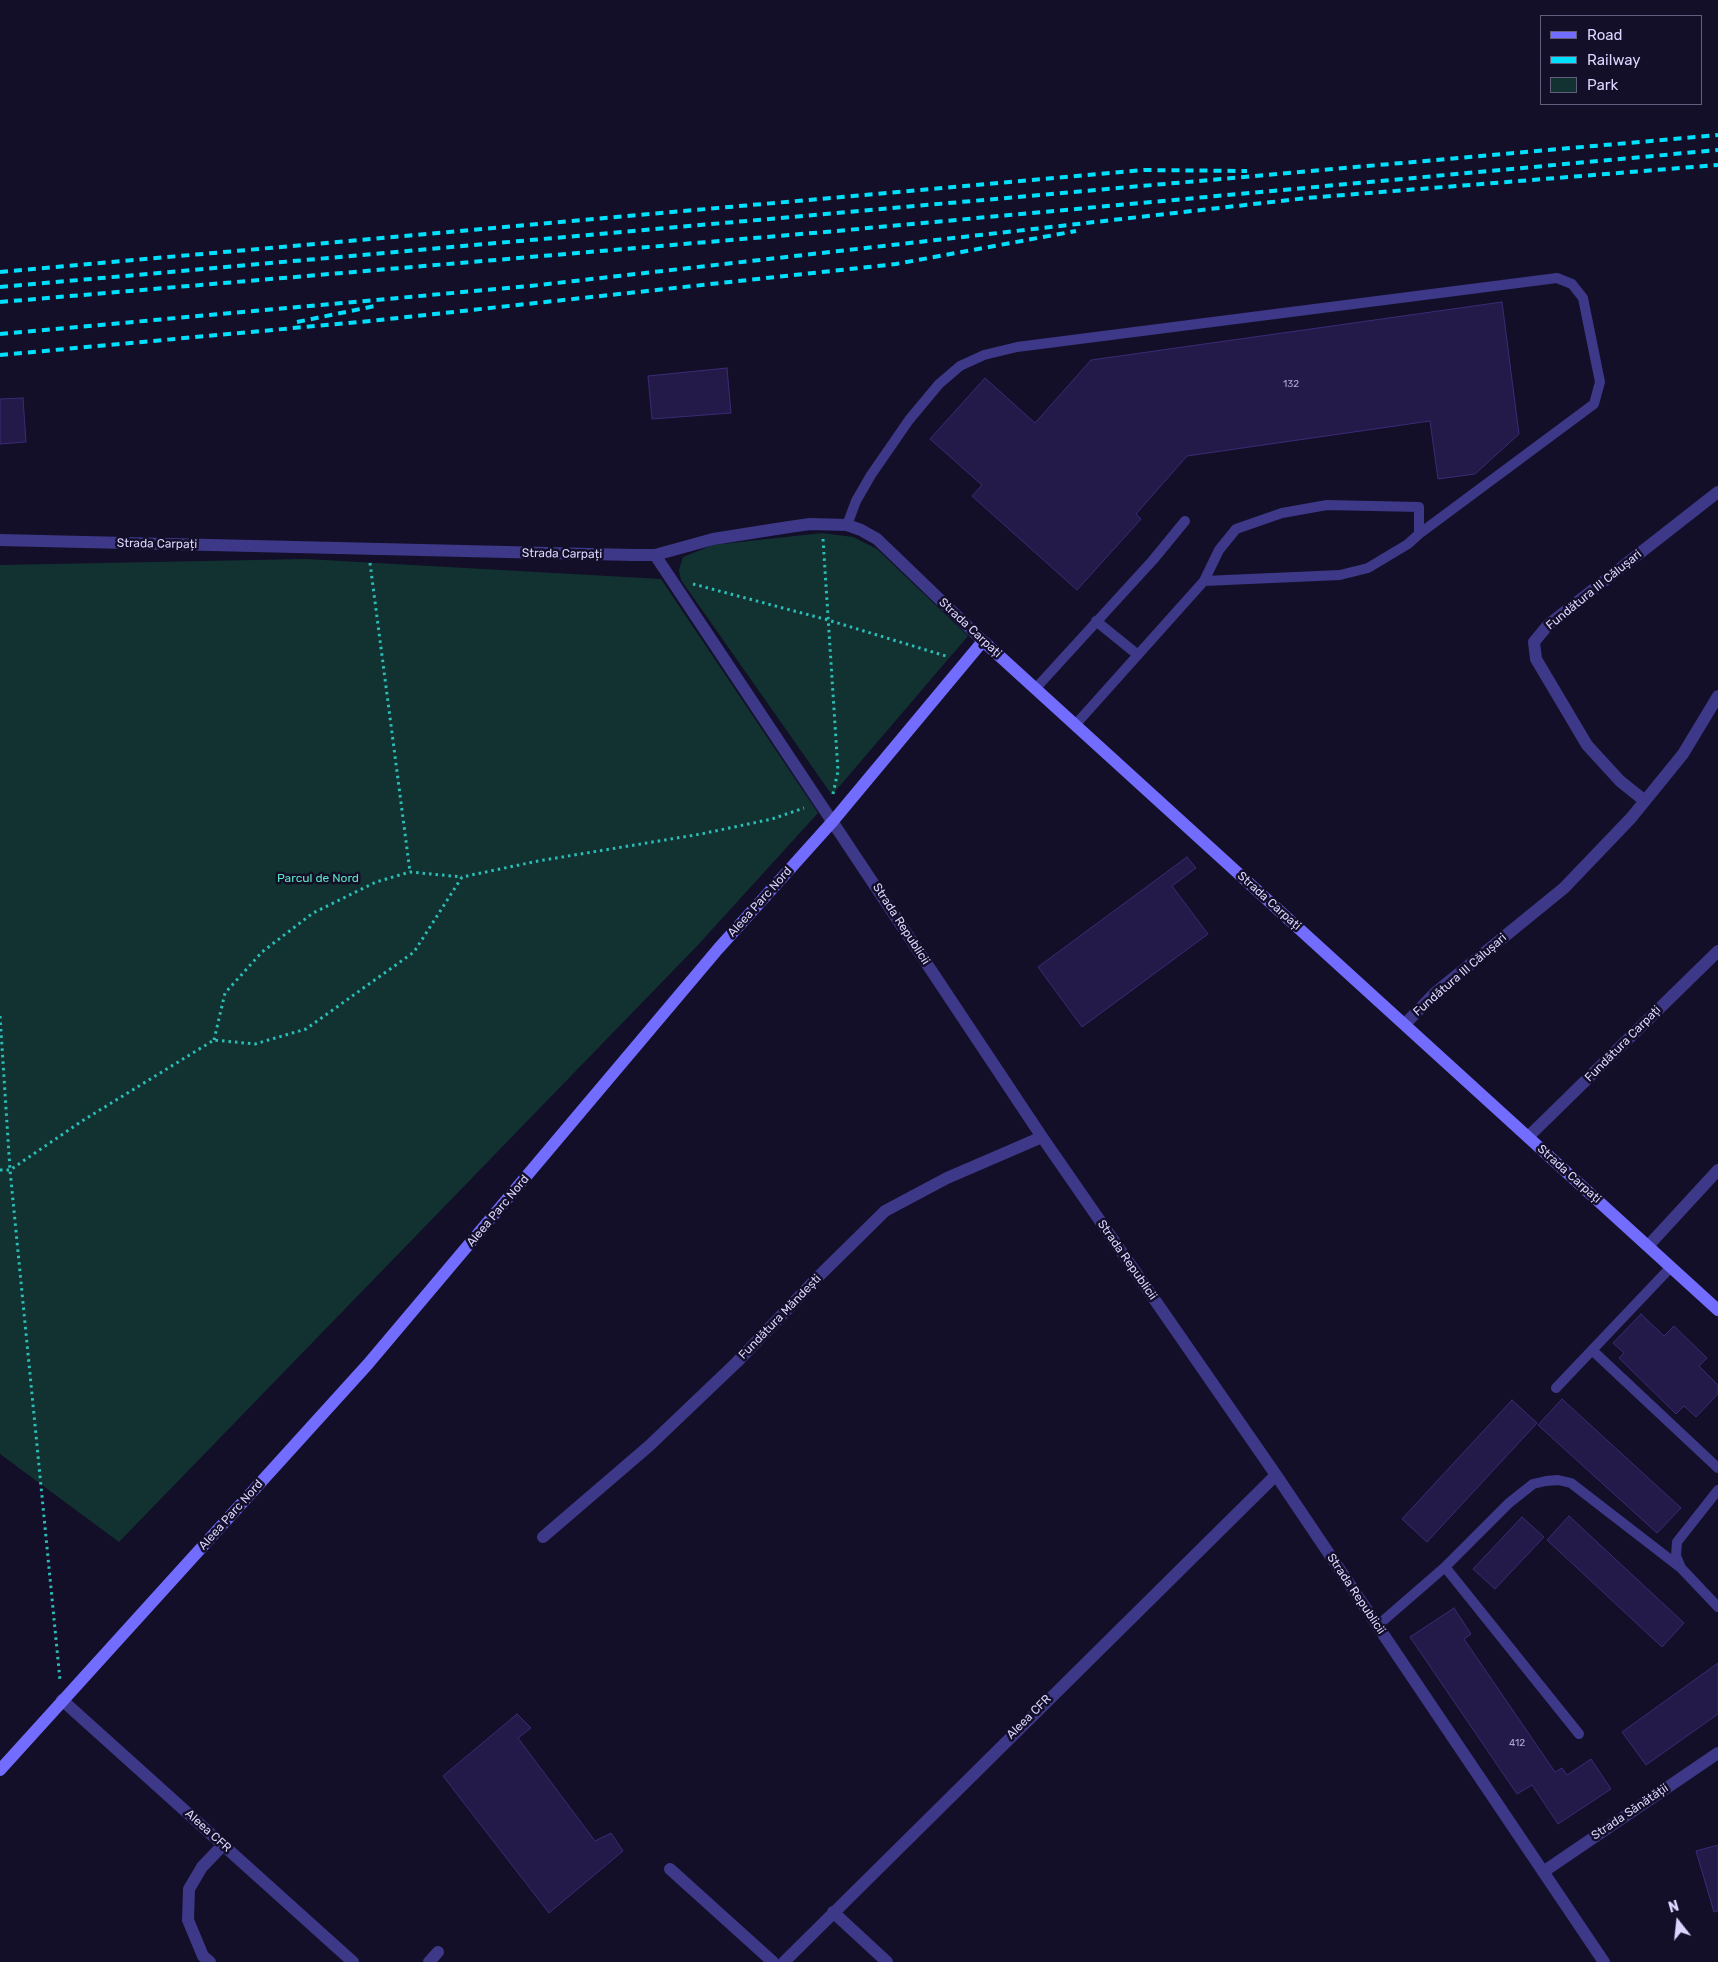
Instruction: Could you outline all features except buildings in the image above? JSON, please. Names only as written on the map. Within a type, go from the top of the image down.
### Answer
[{"type":"street","name":"Fundătura III Călușari","points":[[1645,801],[1620,781],[1587,745],[1536,659],[1534,642],[1548,625],[1718,492]]},
{"type":"street","name":"Strada Carpați","points":[[0,540],[655,555],[713,539],[789,526],[822,524],[847,526],[861,530],[877,539],[983,641],[1718,1310]]},
{"type":"street","name":"Strada Republicii","points":[[655,555],[1042,1137],[1276,1475],[1604,1962]]},
{"type":"street","name":"Aleea Parc Nord","points":[[0,1770],[368,1364],[718,949],[833,821],[983,641]]},
{"type":"street","name":"Fundătura III Călușari","points":[[1405,1024],[1435,993],[1564,888],[1645,801],[1683,754],[1718,696]]},
{"type":"street","name":"Fundătura Carpați","points":[[1528,1137],[1718,951]]},
{"type":"street","name":"Fundătura Măndești","points":[[543,1537],[650,1446],[737,1362],[820,1275],[885,1212],[947,1178],[1042,1137]]},
{"type":"street","points":[[1648,1246],[1718,1170]]},
{"type":"street","name":"Aleea CFR","points":[[784,1962],[1276,1475]]},
{"type":"street","name":"Aleea CFR","points":[[62,1700],[353,1962]]},
{"type":"street","name":"Strada Sănătății","points":[[1542,1872],[1718,1753]]},
{"type":"street","points":[[210,1962],[203,1956],[188,1920],[189,1888],[202,1867],[223,1845]]},
{"type":"street","points":[[670,1869],[773,1962]]},
{"type":"street","points":[[833,1912],[887,1962]]},
{"type":"lane","points":[[847,526],[856,501],[894,440],[939,384],[960,366],[984,355],[1018,347],[1557,278],[1572,284],[1583,298],[1600,382],[1600,390],[1594,404],[1408,544],[1368,568],[1340,575],[1204,581]]},
{"type":"lane","points":[[1076,724],[1204,581],[1219,550],[1236,529],[1282,513],[1328,505],[1419,506],[1419,534]]},
{"type":"lane","points":[[1036,688],[1153,560],[1185,521]]},
{"type":"lane","points":[[1096,621],[1138,655]]},
{"type":"lane","points":[[1556,1388],[1671,1267]]},
{"type":"lane","points":[[1592,1350],[1718,1468]]},
{"type":"lane","points":[[1378,1626],[1445,1567],[1522,1492],[1533,1484],[1558,1480],[1571,1483],[1584,1492],[1681,1568],[1718,1607]]},
{"type":"lane","points":[[1681,1568],[1676,1556],[1677,1542],[1718,1490]]},
{"type":"lane","points":[[1445,1567],[1579,1734]]},
{"type":"path","points":[[214,1040],[225,993],[262,952],[314,913],[376,882],[410,872],[462,878],[538,861],[701,834],[772,819],[822,804],[832,798],[838,771],[822,524]]},
{"type":"path","points":[[368,549],[410,872]]},
{"type":"path","points":[[668,577],[828,620],[965,662]]},
{"type":"path","points":[[0,1170],[10,1170],[82,1121],[214,1040],[255,1044],[306,1028],[414,952],[462,878]]},
{"type":"path","points":[[0,1016],[10,1170],[62,1700]]},
{"type":"green space","points":[[822,533],[853,537],[877,549],[968,636],[832,795],[681,580],[679,570],[683,557],[713,545]]},
{"type":"green space","name":"Parcul de Nord","points":[[306,559],[661,579],[818,813],[697,946],[119,1542],[0,1454],[0,565]]},
{"type":"railway","points":[[0,287],[1718,135]]},
{"type":"railway","points":[[0,302],[825,232],[1718,150]]},
{"type":"railway","points":[[0,334],[530,286],[1307,198],[1718,165]]},
{"type":"railway","points":[[0,272],[1144,170],[1247,171]]},
{"type":"railway","points":[[0,355],[370,321],[896,264],[1076,231]]},
{"type":"railway","points":[[297,322],[375,306]]}]
